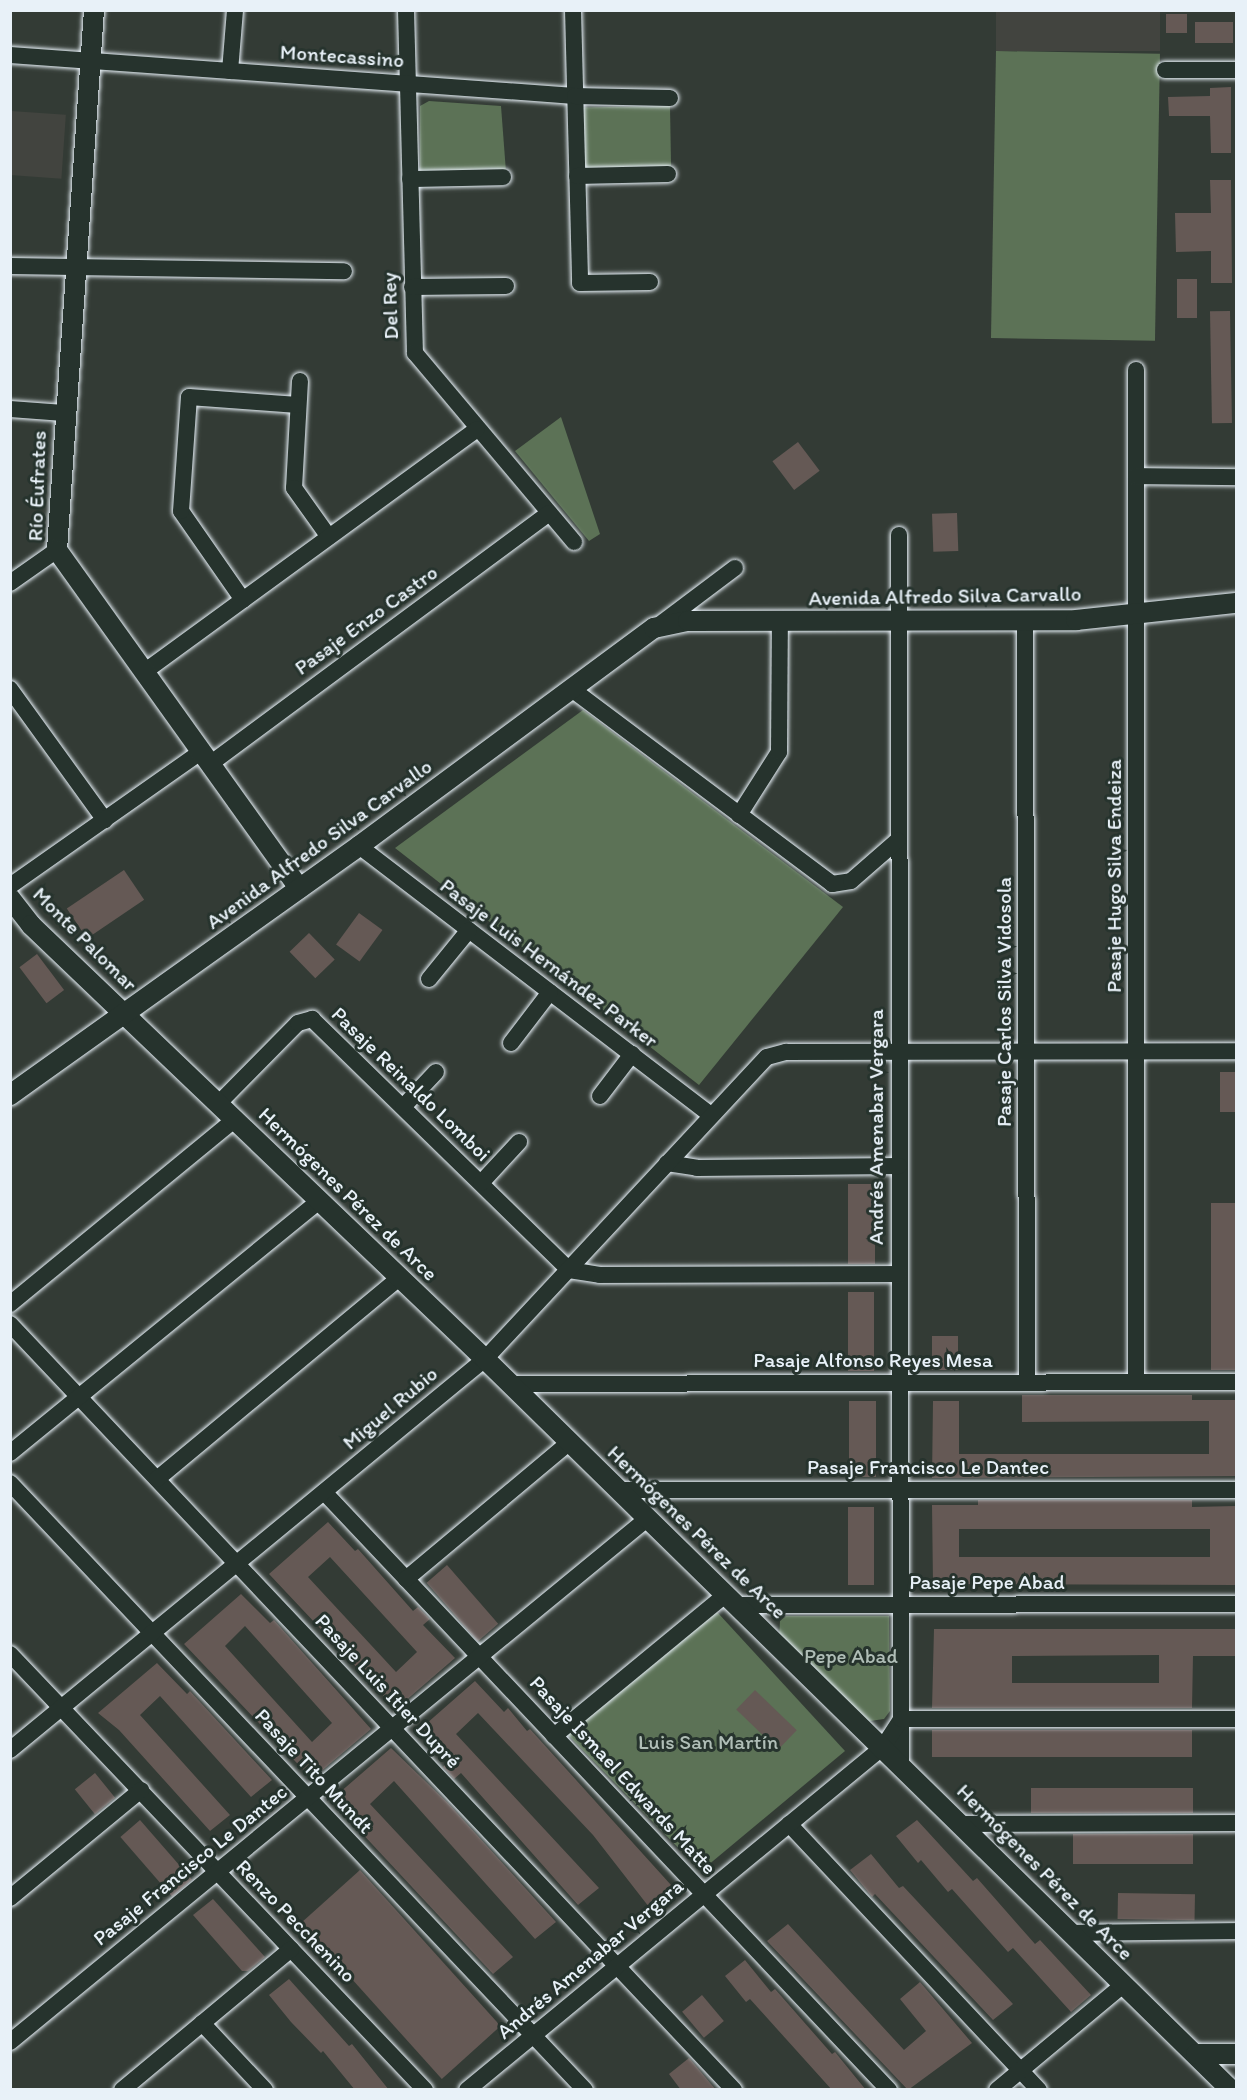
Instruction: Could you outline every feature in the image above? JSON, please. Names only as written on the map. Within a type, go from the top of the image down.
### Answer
[{"type":"street","name":"Río Éufrates","points":[[94,10],[64,413],[57,550],[299,888]]},
{"type":"street","points":[[230,71],[235,10]]},
{"type":"street","name":"Del Rey","points":[[406,10],[415,353],[574,542]]},
{"type":"street","points":[[573,10],[580,283],[650,282]]},
{"type":"street","name":"Montecassino","points":[[10,55],[575,96],[670,98]]},
{"type":"street","points":[[1165,70],[1236,70]]},
{"type":"street","points":[[577,176],[668,174]]},
{"type":"street","points":[[410,179],[503,177]]},
{"type":"street","points":[[10,266],[345,271]]},
{"type":"street","points":[[412,287],[506,285]]},
{"type":"street","name":"Pasaje Hugo Silva Endeiza","points":[[1137,370],[1137,1382]]},
{"type":"street","points":[[300,381],[294,488],[329,537]]},
{"type":"street","points":[[243,600],[181,511],[189,397],[298,405]]},
{"type":"street","points":[[10,410],[64,413]]},
{"type":"street","points":[[144,672],[477,429]]},
{"type":"street","points":[[1137,476],[1236,477]]},
{"type":"street","name":"Pasaje Enzo Castro","points":[[10,886],[105,820],[206,758],[549,513]]},
{"type":"street","name":"Andrés Amenabar Vergara","points":[[899,535],[898,1052],[901,1764]]},
{"type":"street","points":[[12,578],[57,550]]},
{"type":"street","name":"Avenida Alfredo Silva Carvallo","points":[[11,1095],[359,846],[735,568]]},
{"type":"street","name":"Avenida Alfredo Silva Carvallo","points":[[654,628],[688,621],[898,623],[1025,621],[1137,616],[1236,603]]},
{"type":"street","name":"Pasaje Carlos Silva Vidosola","points":[[1025,621],[1027,1382]]},
{"type":"street","points":[[739,815],[779,752],[780,622]]},
{"type":"street","points":[[10,689],[105,820]]},
{"type":"street","points":[[573,690],[836,885],[851,881],[898,840]]},
{"type":"street","name":"Pasaje Luis Hernández Parker","points":[[359,846],[711,1115]]},
{"type":"street","name":"Monte Palomar","points":[[10,898],[31,925],[125,1013]]},
{"type":"street","points":[[429,979],[469,930]]},
{"type":"street","points":[[511,1043],[550,992]]},
{"type":"street","name":"Hermógenes Pérez de Arce","points":[[125,1013],[732,1599],[1231,2090]]},
{"type":"street","name":"Pasaje Reinaldo Lomboi","points":[[219,1103],[298,1023],[307,1019],[316,1021],[569,1270]]},
{"type":"street","points":[[898,1052],[1236,1051]]},
{"type":"street","name":"Miguel Rubio","points":[[10,1750],[63,1709],[485,1359],[761,1061],[786,1052],[898,1052]]},
{"type":"street","points":[[600,1096],[632,1054]]},
{"type":"street","points":[[403,1107],[436,1071]]},
{"type":"street","points":[[10,1304],[235,1119]]},
{"type":"street","points":[[481,1183],[519,1142]]},
{"type":"street","points":[[667,1163],[697,1168],[899,1166]]},
{"type":"street","points":[[10,1453],[320,1200]]},
{"type":"street","points":[[569,1270],[600,1275],[899,1274]]},
{"type":"street","points":[[157,1479],[399,1277]]},
{"type":"street","name":"Pasaje Luis Itier Dupré","points":[[10,1324],[734,2090]]},
{"type":"street","name":"Pasaje Alfonso Reyes Mesa","points":[[510,1384],[1236,1382]]},
{"type":"street","points":[[406,1579],[570,1442]]},
{"type":"street","name":"Pasaje Tito Mundt","points":[[10,1484],[585,2090]]},
{"type":"street","name":"Pasaje Francisco Le Dantec","points":[[619,1490],[1236,1490]]},
{"type":"street","name":"Pasaje Ismael Edwards Matte","points":[[324,1492],[889,2090]]},
{"type":"street","name":"Pasaje Francisco Le Dantec","points":[[10,2042],[648,1518]]},
{"type":"street","points":[[554,1736],[732,1599]]},
{"type":"street","name":"Pasaje Pepe Abad","points":[[732,1599],[900,1605],[1236,1604]]},
{"type":"street","name":"Renzo Pecchenino","points":[[10,1654],[425,2090]]},
{"type":"street","points":[[901,1719],[1236,1719]]},
{"type":"street","name":"Andrés Amenabar Vergara","points":[[467,2090],[883,1747],[901,1719]]},
{"type":"street","points":[[10,1898],[141,1790]]},
{"type":"street","points":[[962,1824],[1236,1823]]},
{"type":"street","points":[[789,1824],[1040,2090]]},
{"type":"street","points":[[1072,1933],[1236,1931]]},
{"type":"street","points":[[122,2090],[291,1949]]},
{"type":"street","points":[[997,2090],[1124,1984]]},
{"type":"street","points":[[202,2023],[265,2090]]},
{"type":"street","points":[[1196,2054],[1236,2054]]},
{"type":"shaded area","points":[[996,11],[1160,11],[1160,51],[996,51]]},
{"type":"shaded area","points":[[11,111],[66,115],[61,179],[10,175]]},
{"type":"green space","points":[[996,51],[1160,54],[1155,341],[991,338]]},
{"type":"green space","points":[[429,101],[501,106],[506,172],[420,171],[420,106]]},
{"type":"green space","points":[[670,106],[671,170],[581,172],[580,108]]},
{"type":"green space","points":[[561,417],[600,534],[589,541],[515,451]]},
{"type":"green space","points":[[583,710],[843,907],[699,1085],[395,848]]},
{"type":"green space","name":"Luis San Martín","points":[[712,1612],[718,1613],[845,1751],[701,1871],[567,1734]]},
{"type":"green space","name":"Pepe Abad","points":[[786,1616],[889,1616],[890,1711],[884,1719],[863,1722],[779,1639],[780,1621]]},
{"type":"building","points":[[1166,14],[1187,14],[1187,33],[1166,33]]},
{"type":"building","points":[[1195,22],[1233,22],[1233,43],[1195,43]]},
{"type":"building","points":[[1231,87],[1231,153],[1211,153],[1210,116],[1169,116],[1168,97],[1210,96],[1210,88]]},
{"type":"building","points":[[1210,180],[1231,180],[1232,283],[1211,283],[1211,251],[1176,252],[1175,213],[1211,213]]},
{"type":"building","points":[[1177,279],[1197,279],[1197,318],[1177,318]]},
{"type":"building","points":[[1210,311],[1230,311],[1232,423],[1212,423]]},
{"type":"building","points":[[798,442],[820,471],[794,490],[772,461]]},
{"type":"building","points":[[957,513],[958,551],[933,552],[932,514]]},
{"type":"building","points":[[124,870],[144,900],[87,938],[67,909]]},
{"type":"building","points":[[359,913],[382,930],[360,962],[336,945]]},
{"type":"building","points":[[309,933],[335,960],[315,978],[290,952]]},
{"type":"building","points":[[37,954],[64,990],[47,1003],[19,967]]},
{"type":"building","points":[[1220,1072],[1236,1072],[1236,1112],[1220,1112]]},
{"type":"building","points":[[848,1184],[875,1184],[875,1264],[848,1264]]},
{"type":"building","points":[[1211,1203],[1236,1203],[1236,1370],[1211,1370]]},
{"type":"building","points":[[848,1292],[874,1292],[874,1371],[848,1371]]},
{"type":"building","points":[[932,1336],[958,1336],[958,1370],[932,1370]]},
{"type":"building","points":[[1022,1395],[1192,1395],[1192,1400],[1236,1400],[1236,1476],[932,1478],[933,1401],[959,1401],[959,1454],[1209,1454],[1209,1421],[1022,1422]]},
{"type":"building","points":[[849,1401],[876,1401],[876,1477],[849,1477]]},
{"type":"building","points":[[978,1500],[1192,1500],[1192,1507],[1236,1506],[1236,1585],[933,1584],[932,1505],[978,1505]],"holes":[[[959,1529],[1210,1529],[1210,1557],[959,1557]]]},
{"type":"building","points":[[848,1507],[874,1507],[874,1585],[848,1585]]},
{"type":"building","points":[[328,1522],[355,1551],[358,1549],[413,1611],[418,1607],[430,1619],[423,1625],[455,1658],[396,1709],[269,1574]],"holes":[[[330,1557],[417,1652],[396,1672],[308,1577]]]},
{"type":"building","points":[[447,1565],[498,1624],[478,1642],[427,1583]]},
{"type":"building","points":[[241,1594],[270,1623],[274,1620],[371,1729],[312,1779],[184,1644]],"holes":[[[245,1626],[332,1723],[312,1742],[225,1646]]]},
{"type":"building","points":[[934,1629],[1236,1629],[1236,1656],[1193,1656],[1192,1708],[932,1708]],"holes":[[[1159,1655],[1159,1683],[1012,1683],[1012,1656]]]},
{"type":"building","points":[[157,1663],[187,1694],[190,1691],[272,1780],[251,1797],[160,1696],[140,1715],[230,1815],[210,1831],[119,1730],[98,1713]]},
{"type":"building","points":[[475,1681],[504,1712],[508,1708],[527,1731],[530,1729],[671,1885],[649,1907],[593,1835],[478,1713],[456,1734],[599,1888],[578,1905],[461,1773],[454,1779],[443,1767],[448,1762],[418,1731]]},
{"type":"building","points":[[755,1690],[797,1730],[778,1750],[736,1709]]},
{"type":"building","points":[[932,1730],[1192,1730],[1192,1757],[932,1757]]},
{"type":"building","points":[[391,1748],[448,1803],[556,1922],[535,1939],[394,1781],[370,1804],[513,1957],[493,1974],[331,1800]]},
{"type":"building","points":[[95,1773],[115,1798],[95,1814],[75,1789]]},
{"type":"building","points":[[1031,1788],[1193,1788],[1193,1813],[1031,1813]]},
{"type":"building","points":[[140,1820],[192,1880],[172,1897],[120,1837]]},
{"type":"building","points":[[917,1820],[973,1881],[977,1878],[1035,1944],[1040,1940],[1091,1995],[1071,2012],[1013,1948],[1008,1952],[952,1889],[948,1892],[921,1860],[918,1863],[896,1836]]},
{"type":"building","points":[[1073,1834],[1193,1834],[1193,1864],[1073,1864]]},
{"type":"building","points":[[871,1854],[899,1888],[903,1886],[1013,2004],[993,2020],[875,1894],[872,1897],[850,1870]]},
{"type":"building","points":[[360,1870],[501,2026],[442,2079],[301,1923]]},
{"type":"building","points":[[1118,1893],[1195,1894],[1195,1920],[1118,1919]]},
{"type":"building","points":[[213,1899],[265,1957],[248,1971],[242,1971],[193,1915]]},
{"type":"building","points":[[788,1924],[904,2050],[926,2031],[900,1999],[920,1982],[972,2043],[908,2090],[767,1941]]},
{"type":"building","points":[[745,1960],[771,1992],[775,1989],[832,2054],[835,2052],[866,2090],[832,2090],[750,1999],[746,2002],[725,1976]]},
{"type":"building","points":[[289,1979],[349,2046],[352,2044],[389,2090],[355,2090],[323,2051],[321,2053],[291,2022],[269,1995]]},
{"type":"building","points":[[702,1995],[724,2021],[704,2038],[682,2012]]},
{"type":"building","points":[[689,2058],[716,2090],[681,2090],[669,2074]]}]
